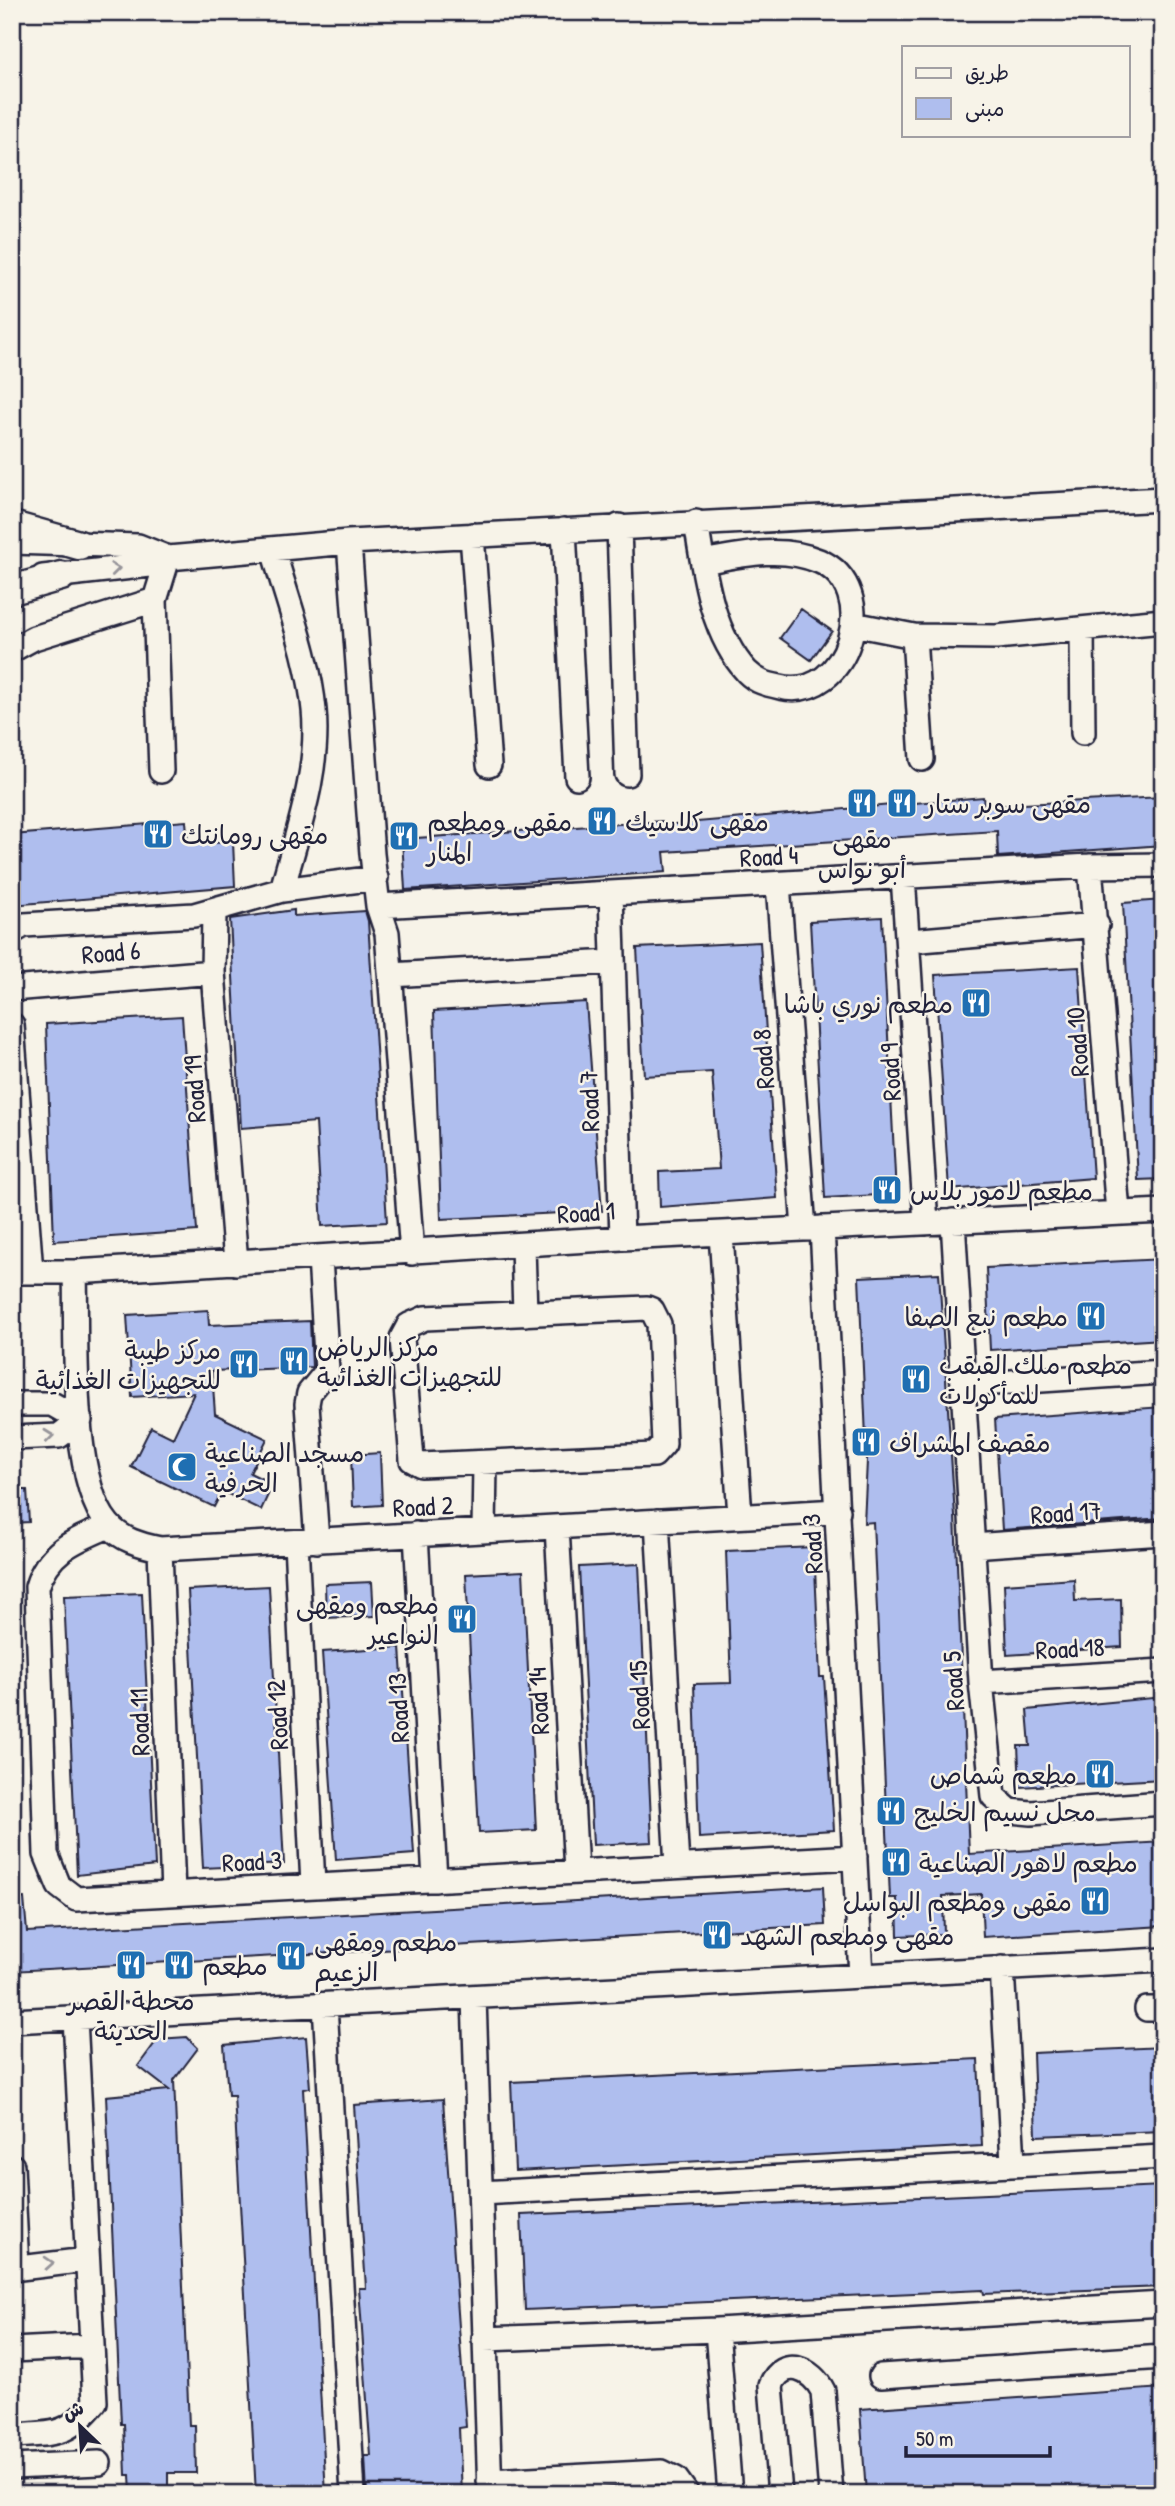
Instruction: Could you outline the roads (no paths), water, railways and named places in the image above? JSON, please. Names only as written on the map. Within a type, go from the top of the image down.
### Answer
[{"type":"main road","points":[[12,526],[79,545]]},
{"type":"main road","points":[[12,590],[61,576]]},
{"type":"street","points":[[12,579],[150,565],[168,558],[349,542],[1163,499]]},
{"type":"street","points":[[696,522],[703,562],[716,617],[745,670],[758,682],[792,690],[828,678],[846,654],[853,624],[850,599],[841,579],[820,561],[782,553],[745,554],[703,562]]},
{"type":"street","points":[[619,526],[627,774]]},
{"type":"street","points":[[564,530],[577,777]]},
{"type":"street","points":[[472,535],[489,765]]},
{"type":"street","points":[[12,542],[138,546],[168,558]]},
{"type":"street","points":[[349,542],[372,854],[378,906],[387,933],[412,1253]]},
{"type":"street","points":[[272,549],[306,667],[315,711],[313,756],[303,812],[282,890]]},
{"type":"street","points":[[161,771],[155,600],[168,558]]},
{"type":"street","points":[[12,650],[34,638],[155,600]]},
{"type":"street","points":[[853,624],[914,636],[996,637],[1163,621]]},
{"type":"street","points":[[1082,629],[1083,733]]},
{"type":"street","points":[[914,636],[922,759]]},
{"type":"street","name":"Road 4","points":[[378,906],[1090,866],[1163,865]]},
{"type":"street","name":"Road 10","points":[[1090,866],[1097,925],[1118,1213]]},
{"type":"street","name":"Road 9","points":[[903,876],[910,941],[926,1223]]},
{"type":"street","points":[[12,932],[24,925],[166,918],[214,911],[282,890],[376,878]]},
{"type":"street","name":"Road 8","points":[[778,884],[813,1229]]},
{"type":"street","name":"Road 7","points":[[611,893],[611,962],[622,1238]]},
{"type":"street","name":"Road 19","points":[[214,911],[214,972],[236,1263]]},
{"type":"street","points":[[910,941],[1097,925]]},
{"type":"street","points":[[391,975],[611,962]]},
{"type":"street","name":"Road 6","points":[[12,989],[214,972]]},
{"type":"street","points":[[12,1025],[22,1272]]},
{"type":"street","name":"Road 1","points":[[22,1272],[75,1272],[622,1238],[1163,1211]]},
{"type":"street","name":"Road 5","points":[[953,1221],[981,1682],[989,1782],[993,1796],[1000,1806],[1010,1811],[1031,1813],[1163,1803]]},
{"type":"street","name":"Road 3","points":[[813,1229],[838,1511],[861,1976]]},
{"type":"street","points":[[721,1234],[740,1516]]},
{"type":"street","points":[[523,1245],[525,1314]]},
{"type":"street","name":"Road 12","points":[[313,1885],[307,1404],[309,1393],[327,1371],[320,1258]]},
{"type":"street","points":[[75,1272],[80,1420],[90,1493],[109,1526]]},
{"type":"street","points":[[652,1310],[660,1324],[664,1444],[654,1455],[485,1463],[421,1465],[412,1460],[402,1338],[404,1329],[425,1318],[652,1310]]},
{"type":"street","points":[[964,1385],[1163,1371]]},
{"type":"street","points":[[12,1404],[52,1404],[80,1420]]},
{"type":"street","points":[[12,1438],[59,1436],[80,1420]]},
{"type":"street","points":[[484,1531],[485,1463]]},
{"type":"street","name":"Road 2","points":[[109,1526],[123,1538],[160,1549],[838,1511]]},
{"type":"street","name":"Road 15","points":[[657,1521],[677,1866]]},
{"type":"street","name":"Road 3","points":[[109,1526],[74,1541],[52,1556],[42,1571],[37,1587],[46,1854],[59,1886],[76,1899],[855,1857]]},
{"type":"street","name":"Road 14","points":[[557,1527],[576,1871]]},
{"type":"street","name":"Road 13","points":[[416,1534],[435,1880]]},
{"type":"street","name":"Road 17","points":[[972,1546],[1163,1534]]},
{"type":"street","name":"Road 11","points":[[160,1549],[173,1893]]},
{"type":"street","name":"Road 18","points":[[981,1682],[1163,1671]]},
{"type":"street","points":[[12,2021],[1163,1960]]},
{"type":"street","points":[[1002,1968],[1013,2162]]},
{"type":"street","points":[[474,1997],[489,2487],[662,2472],[676,2479],[687,2494]]},
{"type":"street","points":[[325,2005],[353,2494]]},
{"type":"street","points":[[12,2436],[57,2433],[76,2424],[94,2402],[75,2018]]},
{"type":"street","points":[[480,2193],[1013,2162],[1163,2157]]},
{"type":"street","points":[[12,2166],[14,2269],[86,2260]]},
{"type":"street","points":[[484,2339],[717,2330],[1163,2304]]},
{"type":"street","points":[[717,2330],[730,2494]]},
{"type":"street","points":[[12,2350],[91,2346]]},
{"type":"street","points":[[881,2375],[1163,2357]]},
{"type":"street","points":[[780,2494],[771,2385],[774,2377],[785,2370],[797,2368],[816,2377],[823,2392],[831,2494]]},
{"type":"street","points":[[12,2467],[99,2463]]},
{"type":"place","name":"مقهى أبو نواس","points":[[862,803]]},
{"type":"place","name":"مقهى سوبر ستار","points":[[902,803]]},
{"type":"place","name":"مقهى كلاسيك","points":[[602,821]]},
{"type":"place","name":"مقهى رومانتك","points":[[158,834]]},
{"type":"place","name":"مقهى ومطعم المنار","points":[[404,836]]},
{"type":"place","name":"مطعم نوري باشا","points":[[976,1003]]},
{"type":"place","name":"مطعم لامور بلاس","points":[[887,1190]]},
{"type":"place","name":"مطعم نبع الصفا","points":[[1091,1316]]},
{"type":"place","name":"مركز الرياض للتجهيزات الغذائية","points":[[294,1361]]},
{"type":"place","name":"مركز طيبة للتجهيزات الغذائية","points":[[244,1364]]},
{"type":"place","name":"مطعم ملك القبقب للمأكولات","points":[[916,1379]]},
{"type":"place","name":"مقصف المشراف","points":[[866,1442]]},
{"type":"place","name":"مسجد الصناعية الحرفية","points":[[182,1467]]},
{"type":"place","name":"مطعم ومقهى النواعير","points":[[462,1619]]},
{"type":"place","name":"مطعم شماص","points":[[1100,1774]]},
{"type":"place","name":"محل نسيم الخليج","points":[[891,1811]]},
{"type":"place","name":"مطعم لاهور الصناعية","points":[[896,1862]]},
{"type":"place","name":"مقهى ومطعم البواسل","points":[[1095,1901]]},
{"type":"place","name":"مقهى ومطعم الشهد","points":[[717,1935]]},
{"type":"place","name":"مطعم ومقهى الزعيم","points":[[291,1956]]},
{"type":"place","name":"محطة القصر الحديثة","points":[[131,1965]]},
{"type":"place","name":"مطعم","points":[[179,1965]]}]
